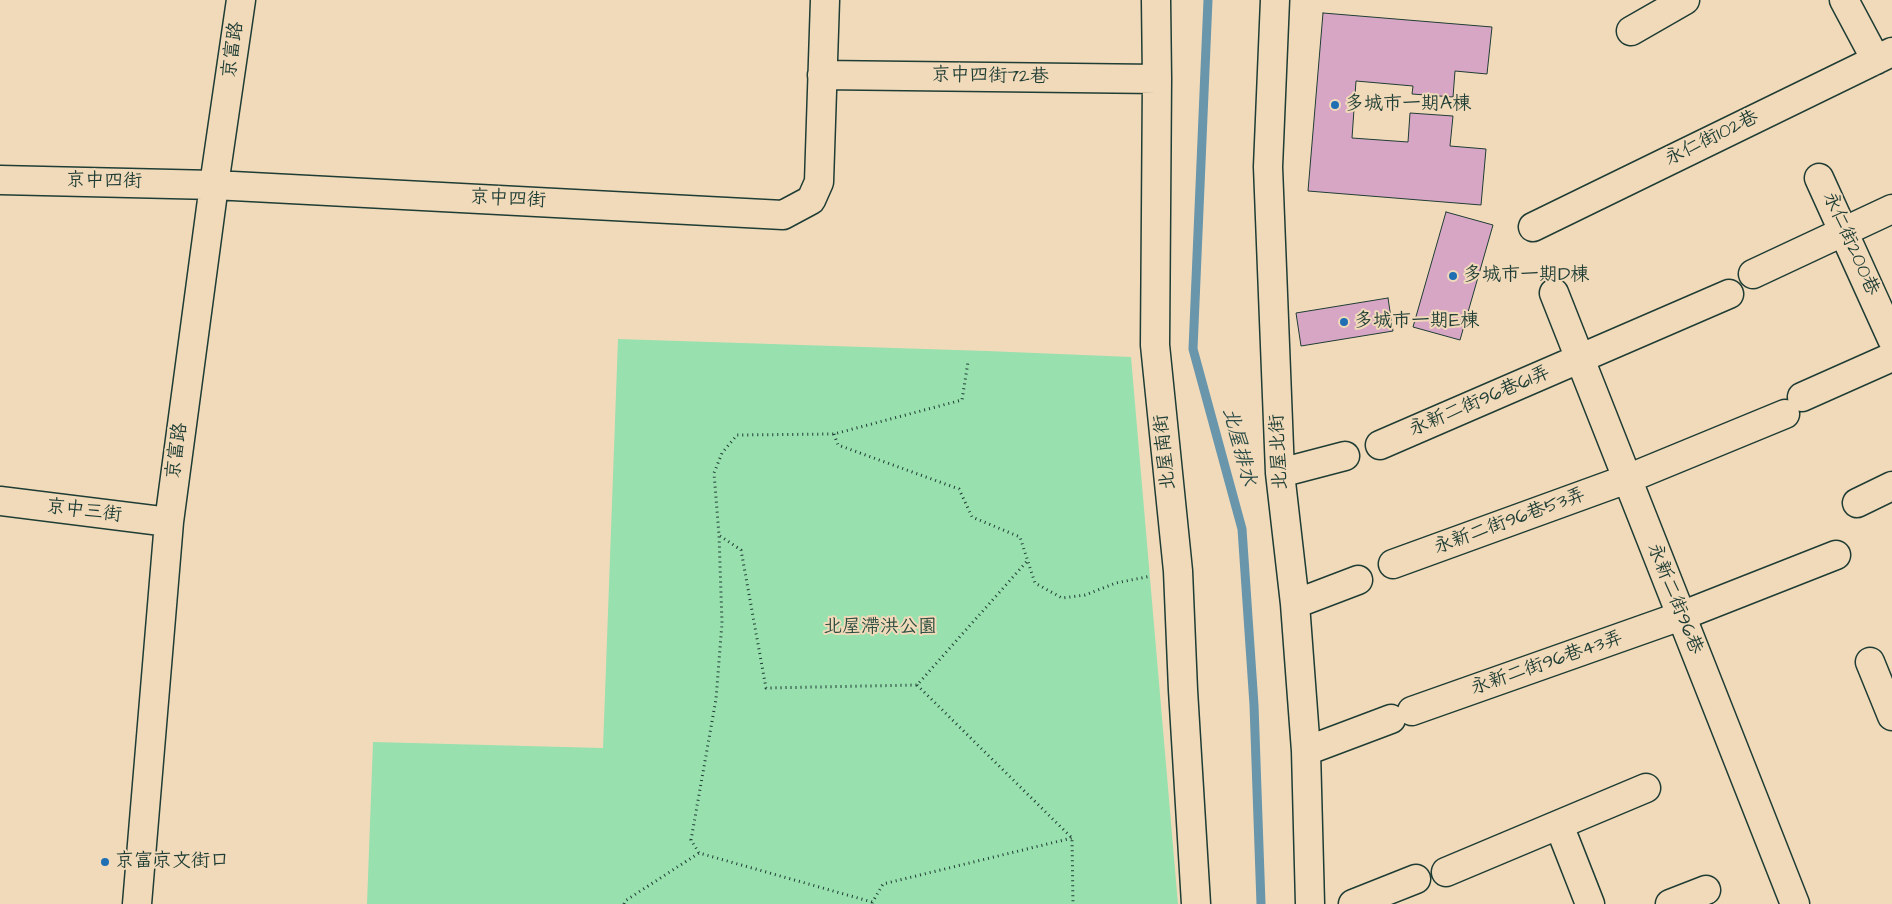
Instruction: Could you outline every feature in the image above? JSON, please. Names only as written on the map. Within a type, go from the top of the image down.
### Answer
[{"type":"street","name":"京富路","points":[[137,904],[169,522],[241,0]]},
{"type":"street","name":"京中四街","points":[[0,180],[214,185],[783,215],[811,200],[820,182],[825,0]]},
{"type":"street","name":"北屋南街","points":[[1156,0],[1155,345],[1178,571],[1196,904]]},
{"type":"street","name":"北屋北街","points":[[1275,0],[1268,167],[1280,473],[1294,604],[1306,751],[1310,904]]},
{"type":"street","points":[[1631,31],[1685,0]]},
{"type":"street","points":[[1844,0],[1884,56]]},
{"type":"street","name":"永仁街102巷","points":[[1533,226],[1884,56]]},
{"type":"street","name":"京中四街72巷","points":[[822,75],[1157,79]]},
{"type":"street","name":"永仁街200巷","points":[[1819,178],[1892,339]]},
{"type":"street","points":[[1753,274],[1892,209]]},
{"type":"street","name":"永新二街96巷","points":[[1554,293],[1795,904]]},
{"type":"street","name":"永新二街96巷61弄","points":[[1380,445],[1729,294]]},
{"type":"street","name":"永新二街96巷53弄","points":[[1393,564],[1627,479],[1793,406],[1892,357]]},
{"type":"street","points":[[1280,473],[1345,456]]},
{"type":"street","points":[[1857,502],[1892,486]]},
{"type":"street","name":"京中三街","points":[[0,501],[169,522]]},
{"type":"street","name":"永新二街96巷43弄","points":[[1306,751],[1681,616],[1836,555]]},
{"type":"street","points":[[1294,604],[1358,580]]},
{"type":"street","points":[[1870,662],[1892,716]]},
{"type":"street","points":[[1446,872],[1646,788]]},
{"type":"street","points":[[1559,825],[1590,904]]},
{"type":"street","points":[[1354,904],[1416,879]]},
{"type":"street","points":[[1670,904],[1706,890]]},
{"type":"path","points":[[968,362],[962,400],[834,434],[737,435],[722,454],[714,473],[719,535],[722,623],[716,699],[691,840],[699,853],[872,903],[883,884],[1072,838]]},
{"type":"path","points":[[834,434],[838,445],[959,489],[972,517],[1020,537],[1029,559],[1035,583],[1062,598],[1085,595],[1116,583],[1178,571]]},
{"type":"path","points":[[719,535],[741,550],[766,688],[917,685],[1072,838],[1073,904]]},
{"type":"path","points":[[917,685],[1029,559]]},
{"type":"path","points":[[624,904],[625,901],[699,853]]},
{"type":"green space","name":"北屋滯洪公園","points":[[618,339],[1131,357],[1178,904],[367,904],[373,742],[603,748]]},
{"type":"building","name":"多城市一期A棟","points":[[1323,13],[1492,27],[1487,74],[1455,71],[1453,97],[1412,94],[1413,86],[1356,81],[1352,138],[1408,142],[1410,113],[1453,116],[1450,146],[1486,149],[1481,205],[1308,191]]},
{"type":"building","name":"多城市一期D棟","points":[[1446,212],[1493,225],[1460,340],[1413,327]]},
{"type":"building","name":"多城市一期E棟","points":[[1388,298],[1393,331],[1301,346],[1296,313]]},
{"type":"waterway","name":"北屋排水","points":[[1208,0],[1193,349],[1242,529],[1254,705],[1261,904]]},
{"type":"place","name":"多城市一期A棟","points":[[1335,105]]},
{"type":"place","name":"多城市一期D棟","points":[[1453,276]]},
{"type":"place","name":"多城市一期E棟","points":[[1344,322]]},
{"type":"place","name":"京富京文街口","points":[[105,862]]}]
